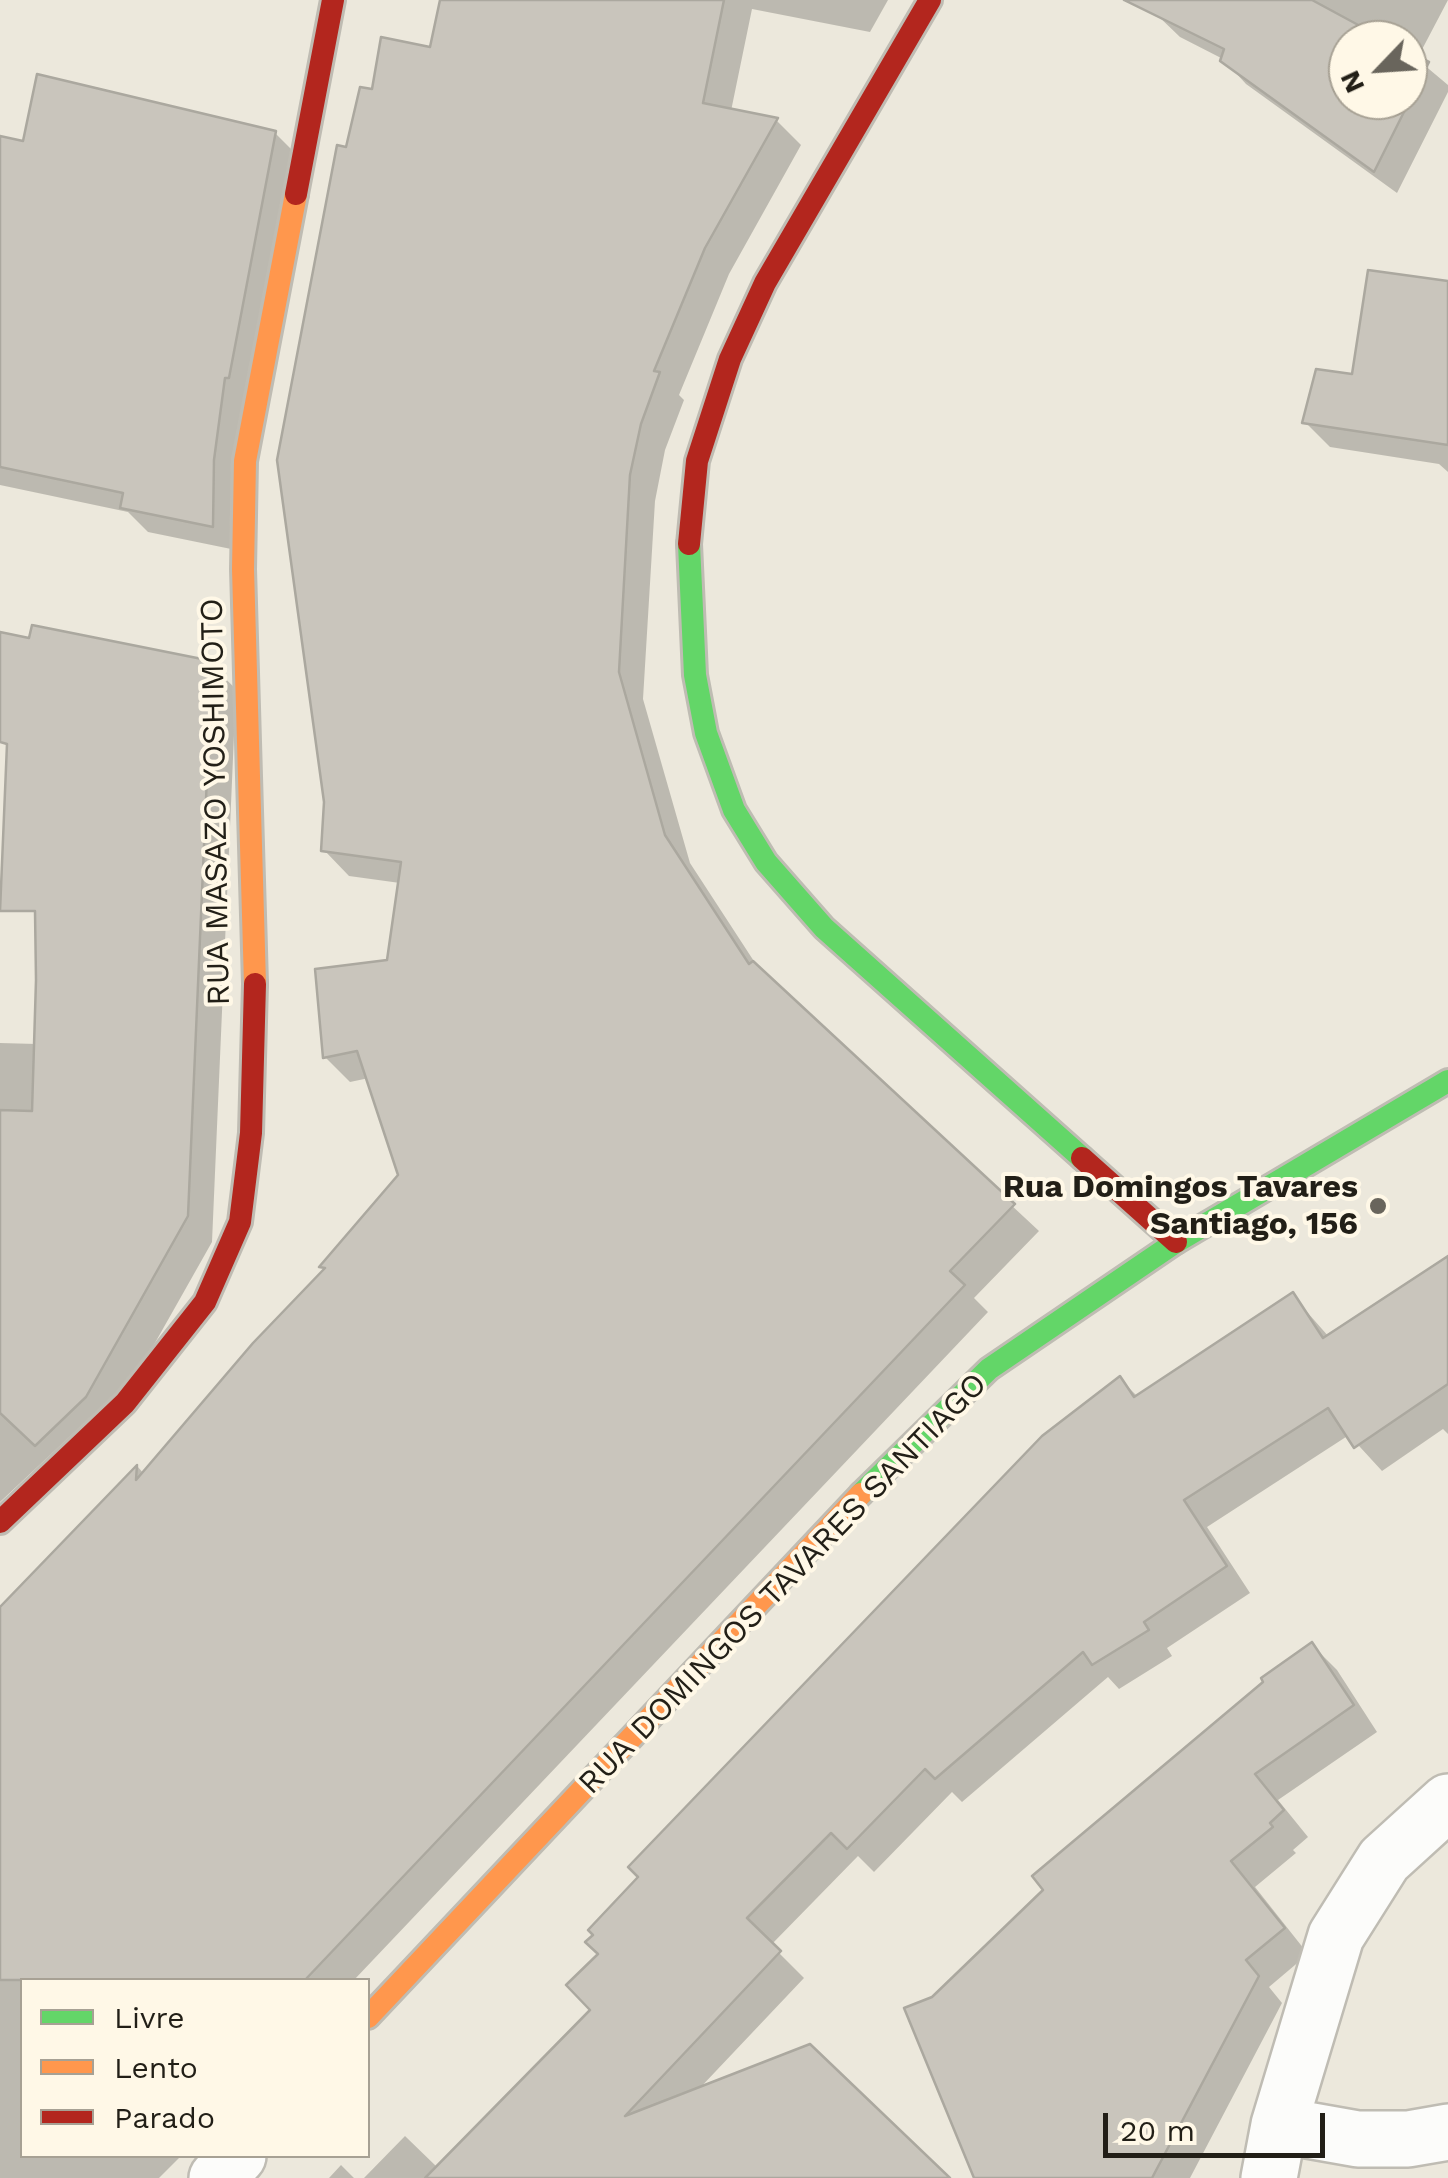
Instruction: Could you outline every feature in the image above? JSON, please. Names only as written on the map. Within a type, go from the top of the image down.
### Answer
[{"type":"street","name":"RUA MASAZO YOSHIMOTO","points":[[0,1522],[125,1403],[176,1344],[205,1302],[240,1222],[251,1133],[254,965],[242,569],[245,460],[333,0]]},
{"type":"street","points":[[930,0],[765,283],[730,359],[698,461],[690,517],[688,590],[695,674],[706,733],[734,810],[766,862],[824,928],[1176,1242]]},
{"type":"street","name":"RUA DOMINGOS TAVARES SANTIAGO","points":[[370,2015],[894,1460],[1028,1338],[1176,1242],[1448,1081]]},
{"type":"street","points":[[1269,2178],[1279,2125],[1336,1936],[1384,1860],[1448,1802]]},
{"type":"street","points":[[1279,2125],[1358,2139],[1408,2139],[1448,2132]]},
{"type":"street","points":[[217,2178],[236,2158]]},
{"type":"building","points":[[440,0],[724,0],[703,103],[778,118],[705,248],[654,371],[660,372],[641,424],[630,475],[619,672],[665,835],[749,964],[753,961],[1015,1204],[950,1271],[965,1285],[307,1978],[0,1980],[0,1607],[137,1465],[136,1480],[253,1343],[325,1268],[319,1267],[398,1175],[357,1051],[323,1058],[315,969],[387,960],[401,862],[321,851],[324,802],[277,460],[337,145],[346,147],[360,87],[372,89],[381,37],[430,47]]},
{"type":"building","points":[[1124,0],[1312,0],[1349,20],[1328,20],[1328,120],[1400,120],[1374,172],[1220,61],[1224,49]]},
{"type":"building","points":[[37,74],[276,131],[229,378],[225,378],[214,460],[213,527],[120,508],[123,493],[0,467],[0,136],[23,141]]},
{"type":"building","points":[[1368,270],[1448,281],[1448,445],[1302,423],[1316,369],[1352,374]]},
{"type":"building","points":[[32,625],[212,661],[188,1216],[86,1397],[35,1446],[0,1413],[0,1110],[32,1111],[36,980],[35,911],[0,911],[7,744],[0,742],[0,632],[29,638]]},
{"type":"building","points":[[1448,1256],[1448,1384],[1354,1448],[1328,1408],[1184,1500],[1227,1566],[1144,1622],[1149,1630],[1092,1665],[1083,1652],[935,1779],[925,1769],[847,1849],[831,1833],[747,1918],[781,1951],[625,2116],[810,2044],[950,2178],[425,2178],[590,2010],[566,1985],[598,1954],[585,1942],[593,1935],[588,1930],[638,1877],[628,1867],[1042,1436],[1120,1376],[1134,1397],[1293,1292],[1323,1338]]},
{"type":"building","points":[[1312,1642],[1354,1705],[1255,1774],[1284,1810],[1270,1823],[1273,1827],[1231,1861],[1285,1928],[1246,1960],[1259,1976],[1152,2178],[974,2178],[904,2008],[932,1997],[1043,1890],[1032,1876],[1263,1682],[1261,1678]]},
{"type":"traffic: fast","points":[[689,544],[695,675],[706,733],[734,810],[766,862],[824,928],[1082,1158]]},
{"type":"traffic: fast","points":[[861,1494],[989,1369],[1176,1242],[1448,1081]]},
{"type":"traffic: slow","points":[[255,984],[243,569],[245,461],[296,194]]},
{"type":"traffic: slow","points":[[370,2015],[861,1494]]},
{"type":"traffic: jam","points":[[296,194],[333,0]]},
{"type":"traffic: jam","points":[[689,544],[697,461],[730,359],[765,283],[930,0]]},
{"type":"traffic: jam","points":[[0,1522],[125,1403],[205,1302],[240,1222],[251,1133],[255,984]]},
{"type":"traffic: jam","points":[[1082,1158],[1176,1242]]},
{"type":"place","name":"Rua Domingos Tavares Santiago, 156","points":[[1378,1206]]}]
